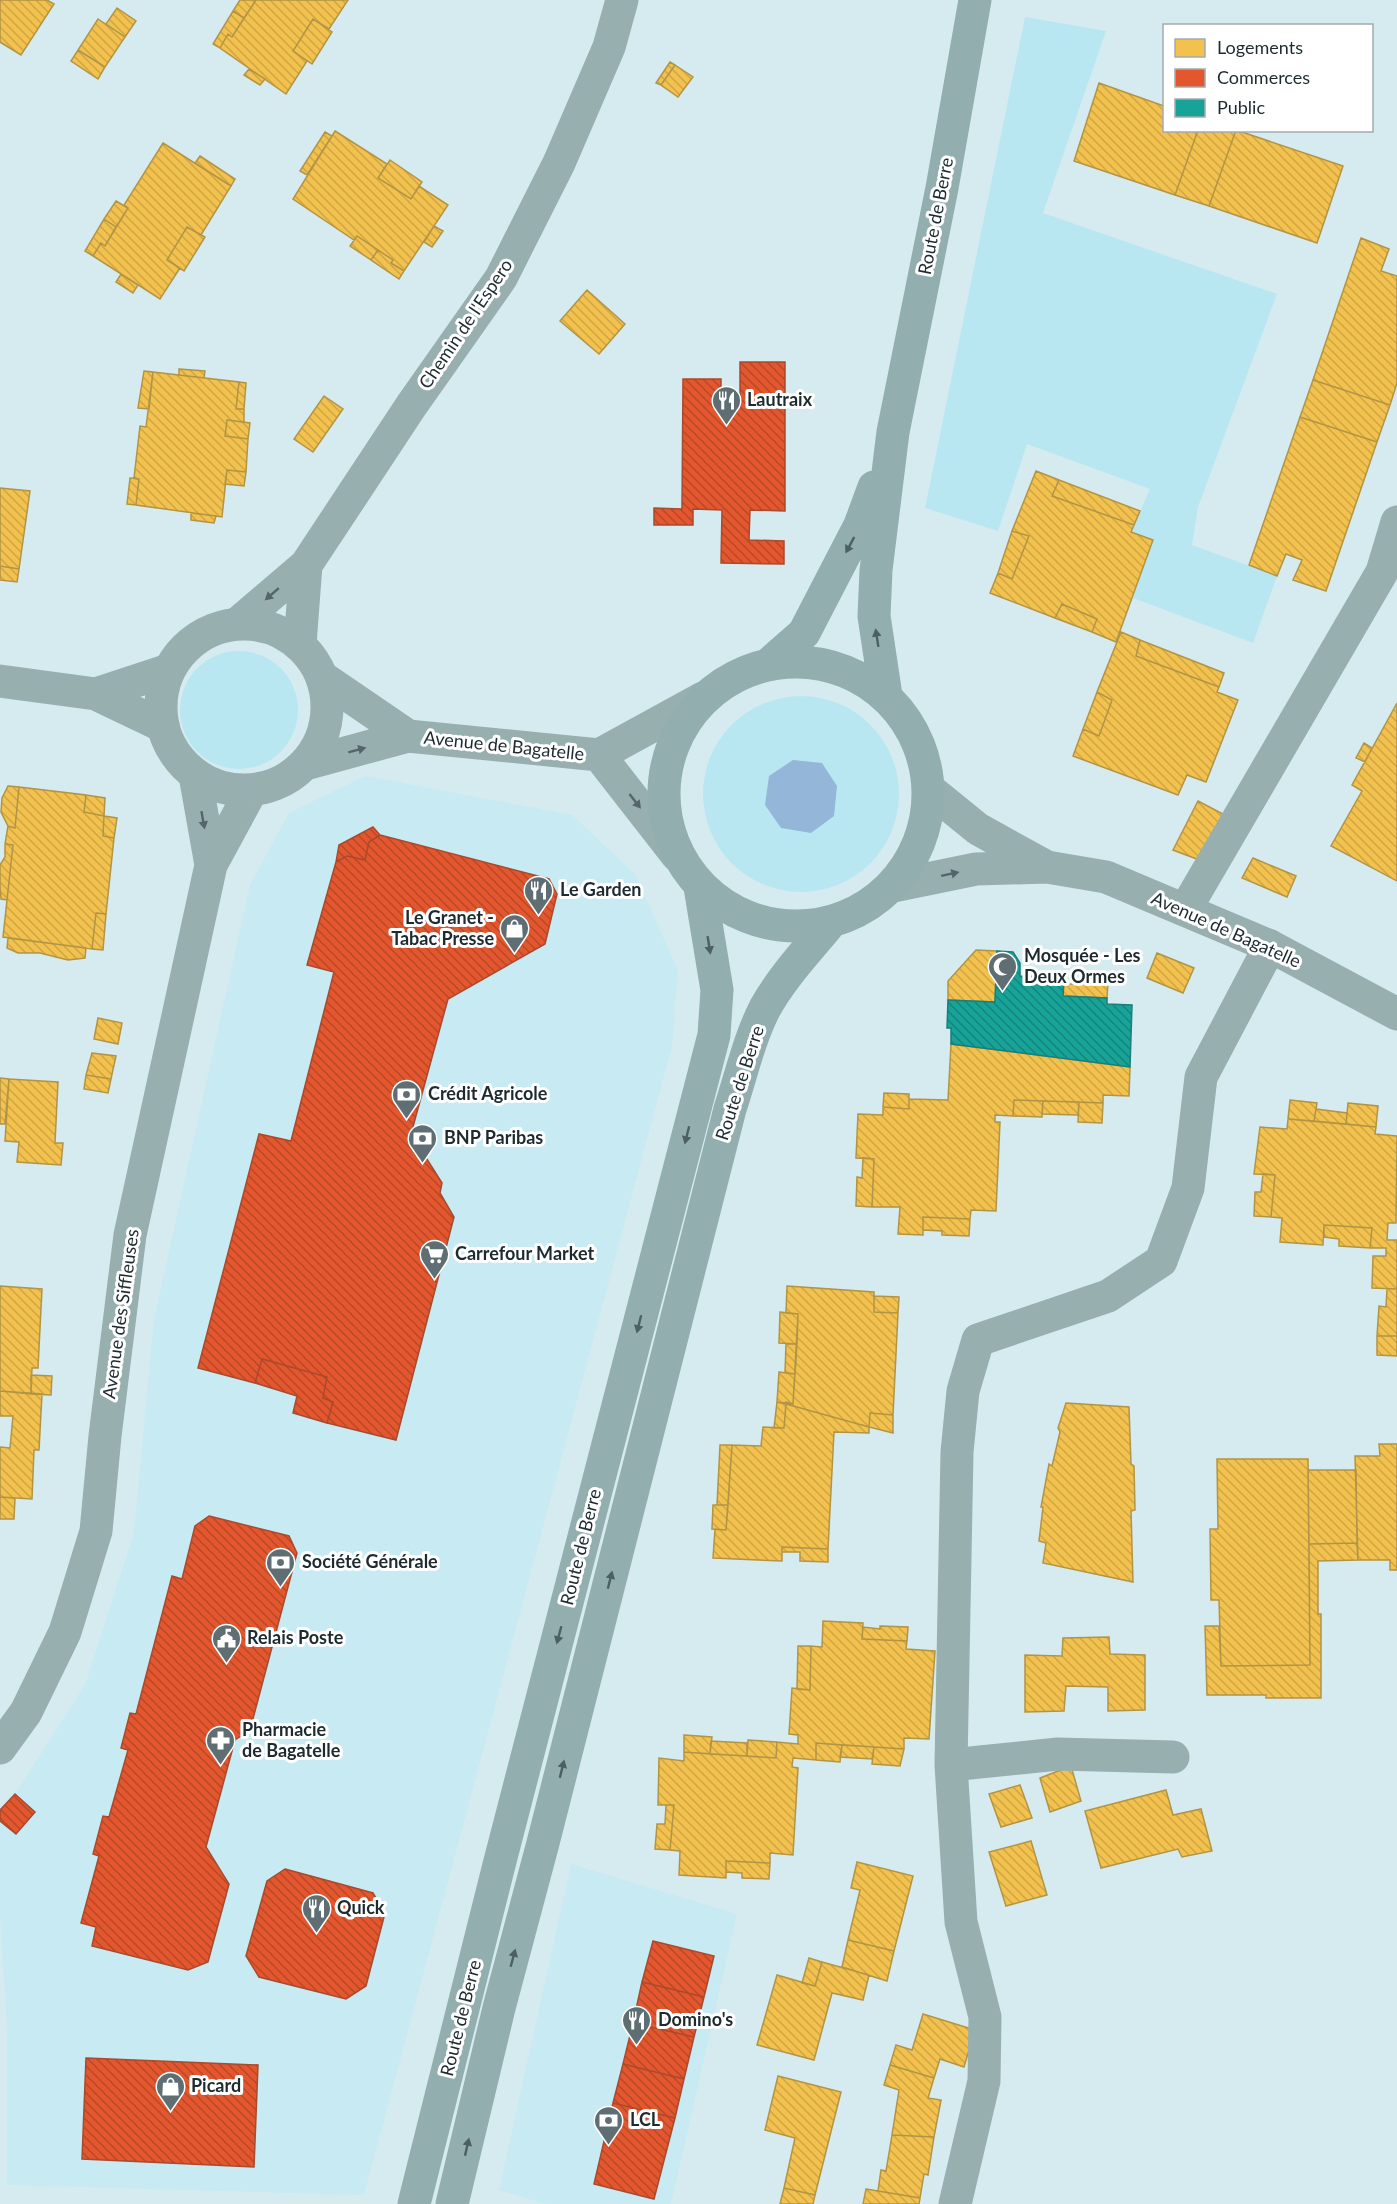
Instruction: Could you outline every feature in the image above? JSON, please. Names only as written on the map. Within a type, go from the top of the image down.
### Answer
[{"type":"main road","name":"Route de Berre","points":[[886,696],[874,616],[876,570],[893,432],[942,188],[975,0]]},
{"type":"main road","name":"Route de Berre","points":[[770,663],[804,633],[860,525],[893,432]]},
{"type":"main road","points":[[812,661],[852,673],[886,696],[918,739],[930,790],[920,842],[892,886],[865,909],[830,923],[784,927],[738,914],[700,887],[677,855],[664,815],[664,773],[677,732],[703,698],[734,675],[770,663],[812,661]]},
{"type":"main road","name":"Route de Berre","points":[[414,2204],[501,1854],[714,1035],[717,990],[700,887]]},
{"type":"main road","name":"Route de Berre","points":[[452,2204],[499,2008],[730,1109],[753,1037],[765,1009],[782,981],[830,923]]},
{"type":"street","name":"Chemin de l'Espero","points":[[238,623],[306,565],[411,406],[501,278],[563,153],[609,47],[622,0]]},
{"type":"street","points":[[1185,910],[1382,572],[1397,522]]},
{"type":"street","name":"Chemin de l'Espero","points":[[300,644],[306,565]]},
{"type":"street","points":[[238,623],[272,627],[300,644],[314,660],[322,678],[327,700],[326,724],[318,746],[305,764],[289,778],[271,787],[251,791],[221,788],[195,775],[180,761],[170,745],[163,726],[160,698],[169,670],[186,646],[210,630],[238,623]]},
{"type":"street","points":[[96,694],[169,670]]},
{"type":"street","name":"Avenue de Bagatelle","points":[[322,678],[408,736]]},
{"type":"street","points":[[0,681],[96,694],[163,726]]},
{"type":"street","name":"Avenue de Bagatelle","points":[[305,764],[408,736],[599,755],[703,698]]},
{"type":"street","name":"Avenue de Bagatelle","points":[[599,755],[677,855]]},
{"type":"street","name":"Avenue des Siffleuses","points":[[195,775],[211,865]]},
{"type":"street","name":"Avenue de Bagatelle","points":[[930,790],[978,830],[1047,867]]},
{"type":"street","name":"Avenue des Siffleuses","points":[[0,1748],[26,1712],[65,1632],[96,1531],[105,1436],[130,1235],[211,865],[251,791]]},
{"type":"street","name":"Avenue de Bagatelle","points":[[892,886],[976,868],[1047,867],[1106,877],[1270,946],[1397,1014]]},
{"type":"street","points":[[955,2204],[984,2081],[986,2017],[961,1922],[951,1765],[957,1452],[963,1391],[978,1340],[1108,1296],[1161,1261],[1188,1188],[1201,1077],[1270,946]]},
{"type":"street","points":[[951,1765],[1058,1754],[1173,1757]]},
{"type":"shaded area","points":[[1025,17],[1106,31],[1043,213],[1277,294],[1198,507],[1192,545],[1277,576],[1253,643],[1133,598],[1153,540],[1131,532],[1150,489],[1027,444],[998,531],[925,508]]},
{"type":"shaded area","points":[[239,651],[262,656],[281,668],[293,687],[298,710],[293,733],[281,752],[262,764],[239,769],[216,764],[197,752],[185,733],[180,710],[185,687],[197,668],[216,656]]},
{"type":"shaded area","points":[[801,696],[820,698],[838,704],[855,713],[870,725],[882,740],[891,757],[897,775],[899,794],[897,813],[891,831],[882,848],[870,863],[855,875],[838,884],[820,890],[801,892],[782,890],[764,884],[747,875],[732,863],[720,848],[711,831],[705,813],[703,794],[705,775],[711,757],[720,740],[732,725],[747,713],[764,704],[782,698]]},
{"type":"shaded area","points":[[793,760],[822,763],[837,786],[834,816],[811,833],[781,828],[765,805],[769,776]]},
{"type":"shaded area","points":[[365,776],[572,815],[635,874],[678,970],[672,1046],[364,2195],[7,2185],[7,2029],[0,1914],[0,1810],[15,1794],[85,1685],[134,1533],[154,1319],[250,885],[289,813]]},
{"type":"shaded area","points":[[571,1864],[737,1914],[671,2204],[546,2204],[499,2190]]},
{"type":"building: Logements","points":[[0,0],[47,0],[54,4],[21,55],[0,42]]},
{"type":"building: Logements","points":[[240,0],[256,0],[244,18],[233,11]]},
{"type":"building: Logements","points":[[256,0],[348,0],[329,29],[313,19],[293,51],[307,61],[286,94],[220,48],[228,34],[232,37]]},
{"type":"building: Logements","points":[[117,8],[136,21],[125,37],[106,24]]},
{"type":"building: Logements","points":[[233,11],[244,18],[232,37],[228,34],[220,48],[213,44]]},
{"type":"building: Logements","points":[[98,19],[125,37],[105,67],[78,50]]},
{"type":"building: Logements","points":[[313,19],[332,32],[312,64],[293,51]]},
{"type":"building: Logements","points":[[78,50],[105,67],[98,79],[71,61]]},
{"type":"building: Logements","points":[[670,62],[675,65],[661,85],[656,83]]},
{"type":"building: Logements","points":[[675,65],[693,77],[678,97],[661,85]]},
{"type":"building: Logements","points":[[249,69],[265,79],[260,85],[244,75]]},
{"type":"building: Logements","points":[[1099,83],[1163,106],[1163,132],[1197,132],[1175,195],[1074,161]]},
{"type":"building: Logements","points":[[335,131],[387,164],[378,178],[411,199],[419,186],[448,205],[404,271],[391,263],[393,260],[357,236],[354,240],[293,199]]},
{"type":"building: Logements","points":[[325,132],[332,136],[307,175],[300,171]]},
{"type":"building: Logements","points":[[1197,132],[1235,132],[1209,206],[1175,195]]},
{"type":"building: Logements","points":[[1235,132],[1242,132],[1343,166],[1317,243],[1209,206]]},
{"type":"building: Logements","points":[[163,143],[231,186],[201,235],[187,227],[167,260],[180,268],[160,299],[93,256],[101,243],[105,246],[128,208],[124,205]]},
{"type":"building: Logements","points":[[200,156],[235,179],[231,186],[195,163]]},
{"type":"building: Logements","points":[[390,160],[422,182],[411,199],[378,178]]},
{"type":"building: Logements","points":[[116,201],[128,208],[116,227],[104,219]]},
{"type":"building: Logements","points":[[104,219],[116,227],[105,246],[101,243],[93,256],[85,251]]},
{"type":"building: Logements","points":[[434,226],[443,231],[432,247],[424,242]]},
{"type":"building: Logements","points":[[187,227],[205,237],[184,271],[167,260]]},
{"type":"building: Logements","points":[[357,236],[378,250],[371,260],[350,246]]},
{"type":"building: Logements","points":[[1361,238],[1389,249],[1381,271],[1397,276],[1397,383],[1390,405],[1313,380]]},
{"type":"building: Logements","points":[[378,250],[393,260],[391,263],[404,271],[399,279],[371,260]]},
{"type":"building: Logements","points":[[121,274],[138,285],[133,293],[116,282]]},
{"type":"building: Logements","points":[[587,290],[625,324],[599,354],[560,321]]},
{"type":"building: Logements","points":[[179,369],[205,371],[204,378],[179,375]]},
{"type":"building: Logements","points":[[144,371],[153,372],[149,409],[138,408]]},
{"type":"building: Logements","points":[[153,372],[239,382],[236,409],[244,409],[244,422],[227,420],[225,436],[248,439],[246,472],[227,470],[222,517],[136,505],[139,479],[134,478],[140,426],[146,427]]},
{"type":"building: Logements","points":[[1313,380],[1390,405],[1377,442],[1300,417]]},
{"type":"building: Logements","points":[[239,382],[246,383],[244,409],[236,409]]},
{"type":"building: Logements","points":[[324,396],[343,409],[313,452],[294,439]]},
{"type":"building: Logements","points":[[1300,417],[1377,442],[1326,591],[1293,580],[1302,560],[1286,554],[1277,576],[1249,565]]},
{"type":"building: Logements","points":[[227,420],[250,423],[248,439],[225,436]]},
{"type":"building: Logements","points":[[227,470],[246,472],[244,486],[225,484]]},
{"type":"building: Logements","points":[[1036,471],[1059,480],[1052,496],[1134,525],[1131,532],[1153,540],[1116,642],[1092,632],[1097,619],[1062,604],[1055,618],[990,593],[998,573],[1012,579],[1029,536],[1012,531]]},
{"type":"building: Logements","points":[[130,478],[139,479],[136,505],[127,504]]},
{"type":"building: Logements","points":[[1059,480],[1140,511],[1134,525],[1052,496]]},
{"type":"building: Logements","points":[[0,488],[30,491],[19,569],[0,566]]},
{"type":"building: Logements","points":[[191,513],[216,516],[214,523],[191,520]]},
{"type":"building: Logements","points":[[1012,531],[1029,536],[1012,579],[998,573]]},
{"type":"building: Logements","points":[[0,566],[19,569],[17,582],[0,580]]},
{"type":"building: Logements","points":[[1062,604],[1097,619],[1092,632],[1055,618]]},
{"type":"building: Logements","points":[[1121,632],[1140,640],[1136,656],[1219,687],[1217,692],[1238,700],[1206,782],[1187,775],[1178,795],[1073,756],[1083,729],[1099,736],[1112,700],[1097,692]]},
{"type":"building: Logements","points":[[1140,640],[1224,673],[1219,687],[1136,656]]},
{"type":"building: Logements","points":[[1097,692],[1112,700],[1099,736],[1083,729]]},
{"type":"building: Logements","points":[[1397,703],[1397,881],[1331,846],[1362,791],[1352,785]]},
{"type":"building: Logements","points":[[1364,743],[1372,748],[1365,762],[1356,758]]},
{"type":"building: Logements","points":[[8,786],[19,787],[15,828],[8,826],[1,812],[2,798]]},
{"type":"building: Logements","points":[[19,787],[86,795],[84,812],[104,816],[103,836],[114,838],[106,914],[96,913],[92,949],[3,937],[13,845],[5,844],[8,826],[15,828]]},
{"type":"building: Logements","points":[[86,795],[105,798],[104,816],[84,812]]},
{"type":"building: Logements","points":[[1198,801],[1225,815],[1202,861],[1173,850]]},
{"type":"building: Logements","points":[[104,816],[117,818],[114,838],[103,836]]},
{"type":"building: Logements","points":[[5,844],[13,845],[7,900],[1,899],[0,887],[0,865],[5,857]]},
{"type":"building: Logements","points":[[1253,858],[1296,876],[1287,897],[1242,878]]},
{"type":"building: Logements","points":[[96,913],[106,914],[103,950],[92,949]]},
{"type":"building: Logements","points":[[8,938],[86,948],[85,958],[68,960],[40,953],[18,953],[7,948]]},
{"type":"building: Logements","points":[[976,950],[997,951],[995,1002],[948,1000],[948,981]]},
{"type":"building: Logements","points":[[1157,953],[1194,968],[1183,993],[1147,978]]},
{"type":"building: Logements","points":[[1082,980],[1108,981],[1107,998],[1063,996],[1064,984],[1082,984]]},
{"type":"building: Logements","points":[[98,1018],[122,1023],[118,1044],[94,1039]]},
{"type":"building: Logements","points":[[951,1044],[1130,1067],[1129,1096],[1103,1095],[1103,1103],[1014,1100],[1013,1116],[995,1115],[995,1122],[1000,1122],[996,1211],[971,1210],[970,1219],[923,1217],[923,1235],[898,1234],[900,1207],[872,1207],[874,1159],[856,1158],[858,1114],[883,1115],[883,1107],[909,1109],[909,1099],[948,1100]]},
{"type":"building: Logements","points":[[92,1053],[116,1056],[111,1079],[86,1075]]},
{"type":"building: Logements","points":[[86,1075],[111,1079],[108,1093],[84,1089]]},
{"type":"building: Logements","points":[[0,1078],[9,1079],[5,1124],[0,1124]]},
{"type":"building: Logements","points":[[9,1079],[58,1082],[55,1143],[63,1143],[61,1165],[17,1162],[19,1142],[5,1141]]},
{"type":"building: Logements","points":[[884,1093],[909,1094],[909,1109],[883,1107]]},
{"type":"building: Logements","points":[[1014,1100],[1043,1101],[1042,1117],[1013,1116]]},
{"type":"building: Logements","points":[[1290,1100],[1317,1103],[1314,1121],[1288,1119]]},
{"type":"building: Logements","points":[[1043,1101],[1079,1102],[1078,1115],[1042,1114]]},
{"type":"building: Logements","points":[[1079,1102],[1103,1103],[1102,1123],[1078,1122]]},
{"type":"building: Logements","points":[[1348,1103],[1378,1106],[1376,1127],[1346,1124]]},
{"type":"building: Logements","points":[[1316,1109],[1347,1113],[1346,1124],[1314,1121]]},
{"type":"building: Logements","points":[[1288,1119],[1376,1127],[1375,1134],[1397,1136],[1396,1223],[1388,1223],[1387,1240],[1397,1240],[1397,1289],[1372,1288],[1373,1256],[1386,1256],[1386,1248],[1370,1248],[1372,1228],[1324,1225],[1323,1245],[1280,1242],[1282,1218],[1271,1217],[1275,1175],[1254,1174],[1260,1127],[1287,1129]]},
{"type":"building: Logements","points":[[863,1158],[874,1159],[872,1207],[856,1206],[857,1177],[862,1178]]},
{"type":"building: Logements","points":[[1263,1174],[1275,1175],[1271,1217],[1254,1216],[1255,1192],[1261,1192]]},
{"type":"building: Logements","points":[[923,1217],[970,1219],[969,1236],[942,1235],[942,1231],[923,1230]]},
{"type":"building: Logements","points":[[1324,1225],[1372,1228],[1370,1248],[1339,1246],[1339,1239],[1324,1237]]},
{"type":"building: Logements","points":[[0,1286],[42,1289],[38,1368],[32,1368],[31,1394],[0,1391]]},
{"type":"building: Logements","points":[[787,1286],[874,1292],[874,1312],[898,1313],[893,1415],[870,1413],[869,1427],[786,1404],[786,1402],[793,1404],[798,1314],[786,1313]]},
{"type":"building: Logements","points":[[1387,1289],[1397,1289],[1397,1336],[1377,1336],[1379,1306],[1386,1307]]},
{"type":"building: Logements","points":[[874,1296],[899,1297],[898,1313],[874,1312]]},
{"type":"building: Logements","points":[[780,1312],[798,1314],[797,1344],[779,1343]]},
{"type":"building: Logements","points":[[1377,1336],[1397,1336],[1397,1356],[1377,1355]]},
{"type":"building: Logements","points":[[786,1344],[797,1344],[795,1374],[785,1373]]},
{"type":"building: Logements","points":[[779,1372],[795,1374],[793,1404],[777,1402]]},
{"type":"building: Logements","points":[[31,1375],[52,1376],[51,1395],[31,1394]]},
{"type":"building: Logements","points":[[0,1391],[42,1394],[39,1450],[34,1450],[32,1499],[0,1497],[0,1447],[10,1448],[13,1416],[0,1416]]},
{"type":"building: Logements","points":[[777,1402],[786,1404],[784,1428],[774,1428]]},
{"type":"building: Logements","points":[[1066,1403],[1129,1407],[1131,1464],[1134,1466],[1135,1510],[1131,1511],[1133,1582],[1043,1563],[1046,1543],[1039,1541],[1043,1507],[1041,1507],[1049,1464],[1052,1466],[1060,1432],[1058,1428]]},
{"type":"building: Logements","points":[[786,1404],[869,1427],[869,1433],[834,1432],[828,1549],[782,1547],[782,1561],[713,1558],[715,1529],[726,1530],[732,1445],[761,1446],[763,1427],[784,1428]]},
{"type":"building: Logements","points":[[870,1413],[893,1415],[893,1433],[869,1427]]},
{"type":"building: Logements","points":[[1379,1444],[1397,1444],[1397,1570],[1390,1570],[1390,1560],[1358,1560],[1355,1456],[1380,1456]]},
{"type":"building: Logements","points":[[720,1445],[732,1445],[728,1505],[717,1505]]},
{"type":"building: Logements","points":[[1217,1459],[1308,1459],[1310,1665],[1221,1666],[1219,1600],[1211,1600],[1210,1529],[1218,1529]]},
{"type":"building: Logements","points":[[1308,1470],[1356,1470],[1357,1543],[1309,1544]]},
{"type":"building: Logements","points":[[0,1497],[15,1498],[14,1519],[0,1519]]},
{"type":"building: Logements","points":[[713,1505],[728,1505],[726,1530],[712,1529]]},
{"type":"building: Logements","points":[[1357,1543],[1358,1560],[1318,1561],[1318,1614],[1321,1614],[1321,1698],[1207,1695],[1205,1626],[1219,1626],[1221,1666],[1310,1665],[1309,1544]]},
{"type":"building: Logements","points":[[782,1547],[828,1549],[828,1562],[800,1561],[800,1552],[782,1552]]},
{"type":"building: Logements","points":[[823,1621],[863,1623],[862,1639],[907,1641],[906,1649],[935,1651],[929,1739],[904,1738],[904,1749],[816,1743],[816,1760],[793,1758],[792,1767],[798,1768],[793,1855],[770,1853],[770,1863],[726,1861],[726,1878],[679,1875],[680,1851],[670,1850],[674,1805],[658,1805],[659,1758],[684,1761],[684,1752],[776,1758],[777,1742],[798,1744],[798,1735],[789,1734],[792,1688],[810,1690],[811,1646],[822,1647]]},
{"type":"building: Logements","points":[[880,1626],[908,1627],[907,1641],[862,1639],[863,1627],[880,1629]]},
{"type":"building: Logements","points":[[1109,1637],[1110,1654],[1145,1655],[1145,1710],[1108,1711],[1108,1687],[1066,1686],[1064,1711],[1025,1712],[1025,1655],[1062,1656],[1063,1638]]},
{"type":"building: Logements","points":[[798,1646],[811,1646],[810,1690],[797,1689]]},
{"type":"building: Logements","points":[[684,1735],[712,1737],[710,1754],[684,1752]]},
{"type":"building: Logements","points":[[748,1740],[777,1742],[776,1758],[747,1756]]},
{"type":"building: Logements","points":[[711,1741],[747,1743],[747,1756],[710,1754]]},
{"type":"building: Logements","points":[[816,1743],[842,1745],[840,1762],[816,1760]]},
{"type":"building: Logements","points":[[842,1745],[874,1747],[872,1759],[840,1757]]},
{"type":"building: Logements","points":[[874,1747],[904,1749],[900,1766],[872,1764]]},
{"type":"building: Logements","points":[[1071,1766],[1081,1801],[1050,1812],[1040,1778]]},
{"type":"building: Logements","points":[[1020,1785],[1032,1818],[1001,1827],[989,1794]]},
{"type":"building: Logements","points":[[1166,1790],[1173,1815],[1201,1809],[1212,1851],[1182,1857],[1178,1849],[1101,1868],[1085,1811]]},
{"type":"building: Logements","points":[[666,1805],[674,1805],[670,1850],[655,1849],[657,1824],[665,1824]]},
{"type":"building: Logements","points":[[1031,1841],[1047,1895],[1006,1906],[989,1852]]},
{"type":"building: Logements","points":[[726,1861],[770,1863],[769,1879],[742,1878],[742,1873],[726,1872]]},
{"type":"building: Logements","points":[[857,1862],[913,1876],[894,1951],[848,1940],[860,1890],[851,1888]]},
{"type":"building: Logements","points":[[848,1940],[894,1951],[887,1981],[842,1967]]},
{"type":"building: Logements","points":[[809,1958],[822,1962],[815,1986],[802,1983]]},
{"type":"building: Logements","points":[[822,1962],[869,1975],[863,2000],[832,1993],[814,2060],[757,2045],[777,1975],[815,1986]]},
{"type":"building: Logements","points":[[923,2014],[975,2030],[964,2067],[940,2059],[934,2078],[890,2065],[896,2045],[912,2050]]},
{"type":"building: Logements","points":[[890,2065],[934,2078],[928,2098],[941,2100],[934,2137],[892,2135],[899,2090],[884,2085]]},
{"type":"building: Logements","points":[[778,2076],[841,2092],[815,2195],[784,2188],[795,2138],[765,2130]]},
{"type":"building: Logements","points":[[892,2135],[934,2137],[928,2175],[924,2174],[920,2198],[878,2191],[881,2170],[886,2171]]},
{"type":"building: Logements","points":[[784,2188],[815,2195],[813,2204],[780,2204]]},
{"type":"building: Logements","points":[[866,2189],[920,2198],[919,2204],[863,2204]]},
{"type":"building: Commerces","points":[[740,362],[785,362],[785,511],[750,510],[749,540],[784,541],[784,564],[721,563],[722,510],[693,509],[693,525],[654,525],[654,508],[682,509],[683,379],[721,379],[721,397],[740,397]]},
{"type":"building: Commerces","points":[[373,827],[380,835],[369,842],[365,860],[347,856],[336,862],[339,845]]},
{"type":"building: Commerces","points":[[380,835],[549,879],[557,894],[545,944],[448,999],[411,1134],[442,1183],[440,1193],[454,1217],[396,1440],[327,1423],[333,1402],[323,1398],[327,1377],[262,1359],[255,1383],[198,1368],[259,1134],[291,1141],[334,972],[307,965],[336,862],[347,856],[365,860],[369,842]]},
{"type":"building: Commerces","points":[[262,1359],[327,1377],[323,1398],[333,1402],[327,1423],[293,1413],[297,1396],[255,1383]]},
{"type":"building: Commerces","points":[[209,1516],[289,1536],[297,1553],[250,1730],[235,1740],[206,1847],[229,1884],[208,1962],[188,1970],[92,1946],[96,1927],[81,1923],[99,1856],[93,1854],[103,1816],[109,1817],[128,1750],[121,1748],[130,1713],[136,1714],[172,1576],[182,1579],[195,1526]]},
{"type":"building: Commerces","points":[[15,1794],[35,1812],[16,1834],[0,1821],[0,1810]]},
{"type":"building: Commerces","name":"Quick","points":[[285,1869],[373,1893],[385,1913],[366,1986],[346,1999],[259,1977],[246,1956],[267,1881]]},
{"type":"building: Commerces","points":[[653,1941],[714,1956],[704,1997],[642,1982]]},
{"type":"building: Commerces","points":[[642,1982],[704,1997],[694,2037],[633,2023]]},
{"type":"building: Commerces","points":[[633,2023],[694,2037],[684,2079],[623,2064]]},
{"type":"building: Commerces","name":"Picard","points":[[86,2058],[258,2065],[254,2167],[82,2159]]},
{"type":"building: Commerces","points":[[623,2064],[684,2079],[675,2118],[613,2103]]},
{"type":"building: Commerces","points":[[613,2103],[675,2118],[654,2199],[594,2184]]},
{"type":"building: Public","points":[[997,951],[1013,952],[1020,963],[1020,976],[1064,977],[1063,996],[1107,998],[1107,1004],[1132,1005],[1130,1067],[951,1044],[951,1028],[947,1028],[948,1000],[995,1002]]},
{"type":"place","name":"Lautraix","points":[[726,426]]},
{"type":"place","name":"Le Garden","points":[[539,916]]},
{"type":"place","name":"Le Granet - Tabac Presse","points":[[515,954]]},
{"type":"place","name":"Mosquée - Les Deux Ormes","points":[[1003,992]]},
{"type":"place","name":"Crédit Agricole","points":[[407,1120]]},
{"type":"place","name":"BNP Paribas","points":[[423,1164]]},
{"type":"place","name":"Carrefour Market","points":[[434,1280]]},
{"type":"place","name":"Société Générale","points":[[281,1588]]},
{"type":"place","name":"Relais Poste","points":[[226,1664]]},
{"type":"place","name":"Pharmacie de Bagatelle","points":[[221,1766]]},
{"type":"place","name":"Quick","points":[[316,1934]]},
{"type":"place","name":"Domino's","points":[[637,2046]]},
{"type":"place","name":"Picard","points":[[170,2112]]},
{"type":"place","name":"LCL","points":[[609,2146]]}]
